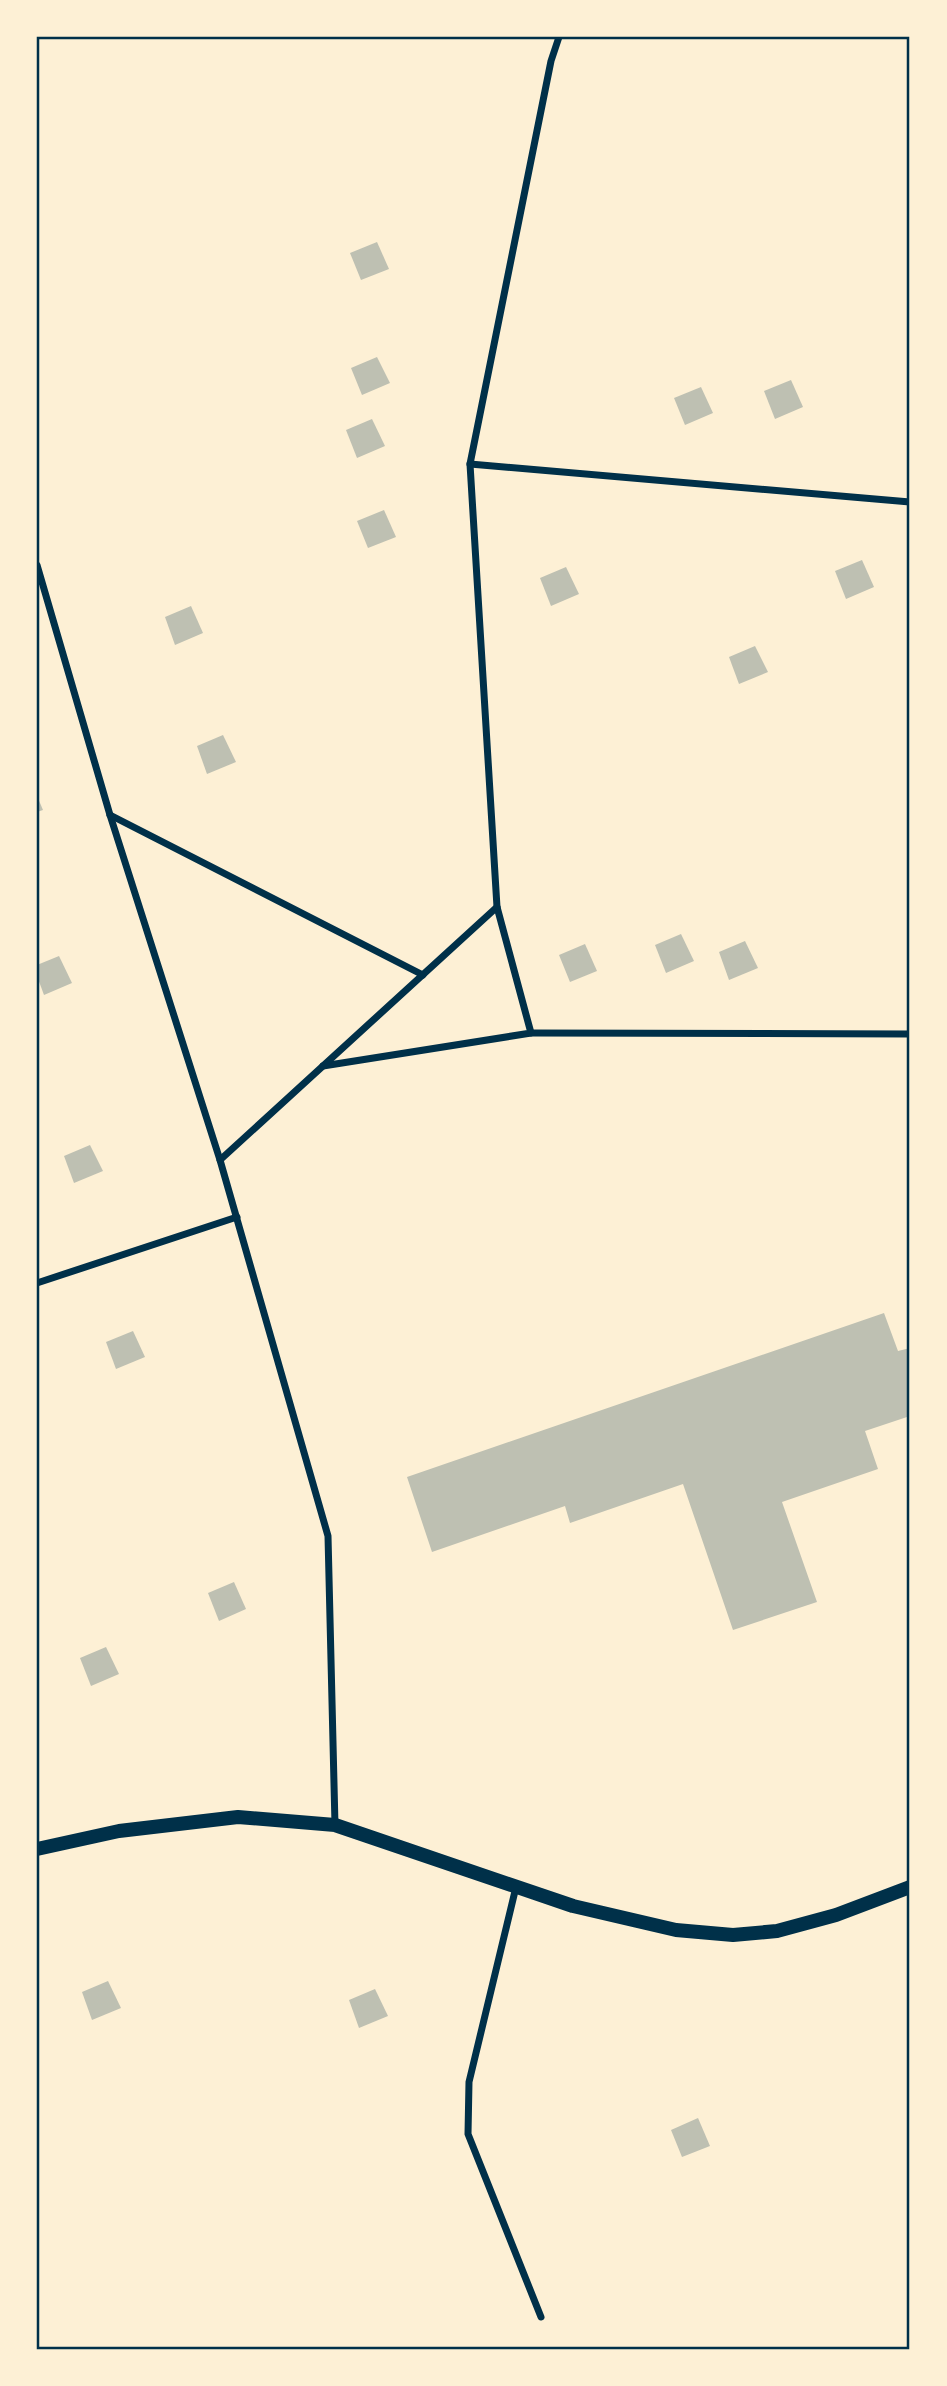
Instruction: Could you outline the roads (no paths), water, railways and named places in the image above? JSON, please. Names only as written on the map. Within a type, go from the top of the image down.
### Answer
[{"type":"main road","points":[[37,1849],[119,1831],[238,1817],[335,1825],[573,1906],[676,1930],[733,1935],[789,1928],[836,1915],[910,1887]]},
{"type":"street","points":[[531,1033],[496,907],[470,464],[551,61],[559,37]]},
{"type":"street","points":[[470,464],[910,502]]},
{"type":"street","points":[[37,565],[110,815],[220,1160],[328,1536],[335,1825]]},
{"type":"street","points":[[110,815],[423,975]]},
{"type":"street","points":[[220,1160],[496,907]]},
{"type":"street","points":[[323,1066],[531,1033],[910,1034]]},
{"type":"street","points":[[37,1283],[237,1217]]},
{"type":"street","points":[[516,1886],[469,2082],[468,2134],[541,2317]]}]
